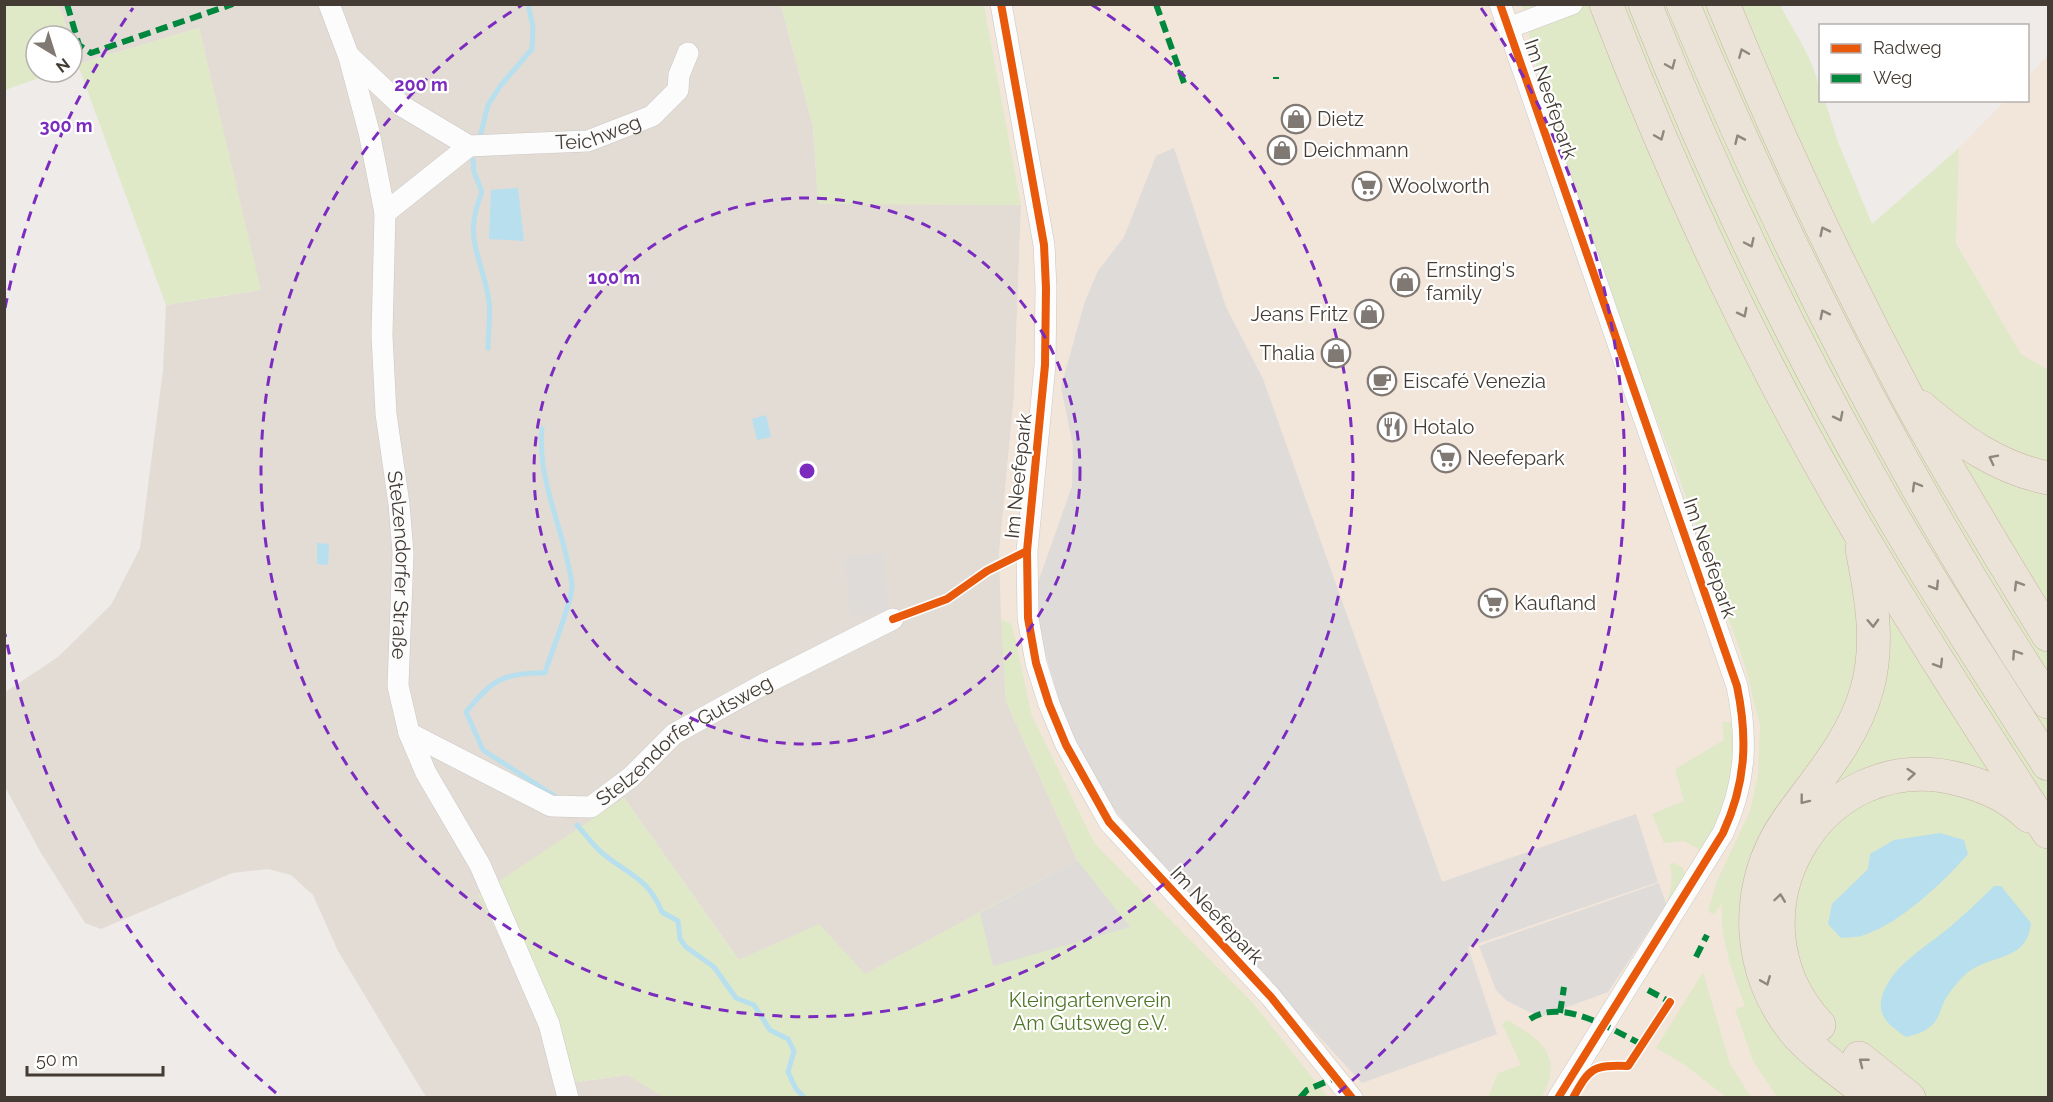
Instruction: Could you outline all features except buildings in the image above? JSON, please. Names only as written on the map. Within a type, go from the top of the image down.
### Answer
[{"type":"highway","points":[[1683,4],[1739,138],[1795,258],[1890,441],[2008,640],[2049,702]]},
{"type":"highway","points":[[1723,4],[1772,122],[1907,395],[1950,472],[2049,635]]},
{"type":"highway","points":[[1647,8],[1709,156],[1758,260],[1869,475],[1973,648],[2049,764]]},
{"type":"highway","points":[[1610,14],[1701,227],[1798,422],[1844,506],[1957,693],[2049,833]]},
{"type":"highway","points":[[1907,395],[1947,430],[1980,452],[2009,467],[2049,478]]},
{"type":"highway","points":[[1844,506],[1862,548],[1872,606],[1872,663],[1867,690],[1842,745],[1772,845],[1757,894],[1755,920],[1762,973],[1782,1014],[1816,1052],[1874,1098]]},
{"type":"highway","points":[[1909,1098],[1830,1035],[1812,1017],[1786,972],[1779,945],[1778,915],[1788,863],[1803,837],[1821,815],[1867,785],[1894,776],[1920,773],[1948,776],[2001,794],[2049,833]]},
{"type":"street","name":"Stelzendorfer Straße","points":[[329,4],[350,57],[369,132],[385,213],[382,335],[386,414],[399,504],[403,553],[398,686],[409,733],[426,772],[450,810],[489,885],[549,1024],[568,1098]]},
{"type":"street","name":"Im Neefepark","points":[[1001,4],[1044,245],[1045,365],[1027,551],[1028,618],[1039,673],[1066,745],[1109,822],[1271,997],[1352,1098]]},
{"type":"street","name":"Im Neefepark","points":[[1500,4],[1737,686],[1744,722],[1741,782],[1734,810],[1723,833],[1558,1098]]},
{"type":"street","points":[[1508,28],[1572,4]]},
{"type":"street","name":"Teichweg","points":[[469,146],[588,141],[652,116],[678,90],[679,75],[688,53]]},
{"type":"street","points":[[350,57],[402,106],[469,146],[385,213]]},
{"type":"street","name":"Stelzendorfer Gutsweg","points":[[409,733],[551,806],[591,807],[631,777],[674,734],[766,683],[893,619]]},
{"type":"shaded area","points":[[59,5],[781,5],[813,126],[818,203],[1021,205],[1014,396],[999,554],[1006,701],[1077,860],[864,975],[819,925],[739,960],[624,798],[536,1009],[554,1085],[628,1075],[665,1097],[426,1097],[338,951],[313,895],[291,875],[268,869],[232,873],[101,929],[85,923],[41,853],[5,787],[4,693],[58,657],[111,605],[140,548],[163,370],[166,305],[260,290],[199,28],[84,62],[84,24],[65,24]]},
{"type":"shaded area","name":"Neefepark","points":[[984,5],[1522,5],[1543,94],[1746,669],[1766,750],[1764,783],[1721,918],[1726,951],[1735,980],[1813,1097],[1328,1097],[1253,1003],[1095,844],[1032,716],[1012,624],[1001,619],[999,553],[1014,396],[1021,205]]},
{"type":"shaded area","points":[[2048,55],[2048,371],[2022,356],[1956,242],[1959,148],[2004,102],[2029,102],[2029,76]]},
{"type":"shaded area","points":[[1174,148],[1226,307],[1263,379],[1442,882],[1636,814],[1658,882],[1468,947],[1497,1034],[1362,1083],[1167,872],[1107,801],[1065,721],[1041,637],[1035,591],[1072,486],[1073,446],[1061,387],[1085,301],[1098,271],[1124,237],[1156,156]]},
{"type":"shaded area","points":[[883,553],[888,613],[850,616],[845,556]]},
{"type":"shaded area","points":[[1077,860],[1130,927],[993,966],[980,913]]},
{"type":"shaded area","points":[[1659,883],[1666,904],[1608,992],[1540,1017],[1507,1001],[1496,990],[1479,946]]},
{"type":"green space","points":[[4,5],[59,5],[65,24],[24,24],[24,83],[5,90]]},
{"type":"green space","points":[[781,5],[984,5],[1021,205],[818,204],[813,126]]},
{"type":"green space","points":[[1522,5],[1780,5],[1811,63],[1819,88],[1819,102],[1825,102],[1838,142],[1872,224],[1959,148],[1956,243],[2021,354],[2048,370],[2048,1097],[1777,1097],[1753,1061],[1735,1009],[1745,1006],[1725,943],[1722,903],[1714,915],[1708,911],[1717,881],[1750,811],[1758,775],[1760,726],[1746,669],[1677,472],[1595,257],[1543,94]]},
{"type":"green space","points":[[199,28],[261,290],[166,305],[84,81],[84,62]]},
{"type":"green space","name":"Kleingartenverein Am Gutsweg e.V.","points":[[1001,619],[1012,624],[1032,716],[1095,844],[1253,1003],[1328,1097],[665,1098],[628,1075],[554,1085],[536,1009],[478,895],[624,798],[739,960],[819,924],[865,974],[1077,860],[1006,701]]},
{"type":"green space","points":[[1722,722],[1732,722],[1733,760],[1729,789],[1719,818],[1702,851],[1684,841],[1664,843],[1652,814],[1684,801],[1675,769],[1724,740]]},
{"type":"green space","points":[[1675,863],[1683,868],[1686,877],[1625,976],[1622,974],[1649,936],[1665,908],[1671,879],[1670,864]]},
{"type":"green space","points":[[1703,972],[1730,1064],[1751,1097],[1726,1097],[1685,1065],[1656,1048]]},
{"type":"green space","points":[[1507,1020],[1530,1034],[1546,1051],[1551,1071],[1542,1097],[1488,1097],[1498,1073],[1521,1065],[1502,1024]]},
{"type":"water","points":[[518,188],[524,241],[489,239],[491,190]]},
{"type":"water","points":[[766,415],[771,437],[757,440],[752,419]]},
{"type":"water","points":[[317,543],[329,544],[328,565],[317,564]]},
{"type":"water","points":[[1940,833],[1964,840],[1968,854],[1958,865],[1934,889],[1892,922],[1861,936],[1841,938],[1828,924],[1832,904],[1868,869],[1870,854],[1894,840]]},
{"type":"water","points":[[1994,886],[2001,886],[2031,923],[2028,936],[2016,951],[1987,962],[1967,973],[1948,995],[1937,1019],[1931,1026],[1923,1032],[1906,1037],[1892,1027],[1882,1013],[1881,1001],[1891,978],[1909,959],[1950,927]]},
{"type":"waterway","points":[[481,133],[488,105],[501,85],[532,49],[533,27],[528,4]]},
{"type":"waterway","points":[[473,160],[474,172],[482,192],[476,209],[474,235],[489,301],[488,348]]},
{"type":"waterway","points":[[542,429],[544,469],[572,585],[569,603],[545,673],[518,674],[499,680],[483,693],[466,712],[483,750],[556,797]]},
{"type":"waterway","points":[[577,825],[602,853],[644,884],[662,912],[678,921],[680,939],[686,947],[714,967],[736,998],[754,1005],[770,1030],[788,1039],[794,1051],[788,1072],[796,1089],[805,1098]]},
{"type":"marked path","points":[[67,4],[79,45],[91,53],[233,4]]},
{"type":"marked path","points":[[1156,4],[1184,83]]},
{"type":"marked path","points":[[1696,957],[1707,935]]},
{"type":"marked path","points":[[1560,1013],[1564,987]]},
{"type":"marked path","points":[[1648,990],[1670,1002],[1668,1005]]},
{"type":"marked path","points":[[1530,1019],[1543,1013],[1572,1014],[1602,1024],[1643,1045]]},
{"type":"marked path","points":[[1300,1098],[1307,1090],[1335,1078]]},
{"type":"cycle path","points":[[1001,4],[1044,245],[1045,365],[1027,551],[1028,618],[1036,663],[1049,704],[1066,745],[1109,822],[1271,997],[1352,1098]]},
{"type":"cycle path","points":[[1500,4],[1737,686],[1743,724],[1743,761],[1740,778],[1731,815],[1723,833],[1558,1098]]},
{"type":"cycle path","points":[[893,619],[947,599],[987,571],[1027,551]]},
{"type":"cycle path","points":[[1573,1098],[1584,1080],[1594,1070],[1607,1066],[1628,1066],[1670,1002]]},
{"type":"place","name":"Dietz","points":[[1296,119]]},
{"type":"place","name":"Deichmann","points":[[1282,150]]},
{"type":"place","name":"Woolworth","points":[[1367,186]]},
{"type":"place","name":"Ernsting's family","points":[[1405,282]]},
{"type":"place","name":"Jeans Fritz","points":[[1369,314]]},
{"type":"place","name":"Thalia","points":[[1336,353]]},
{"type":"place","name":"Eiscafé Venezia","points":[[1382,381]]},
{"type":"place","name":"Hotalo","points":[[1392,427]]},
{"type":"place","name":"Neefepark","points":[[1446,458]]},
{"type":"place","name":"Kaufland","points":[[1493,603]]}]
